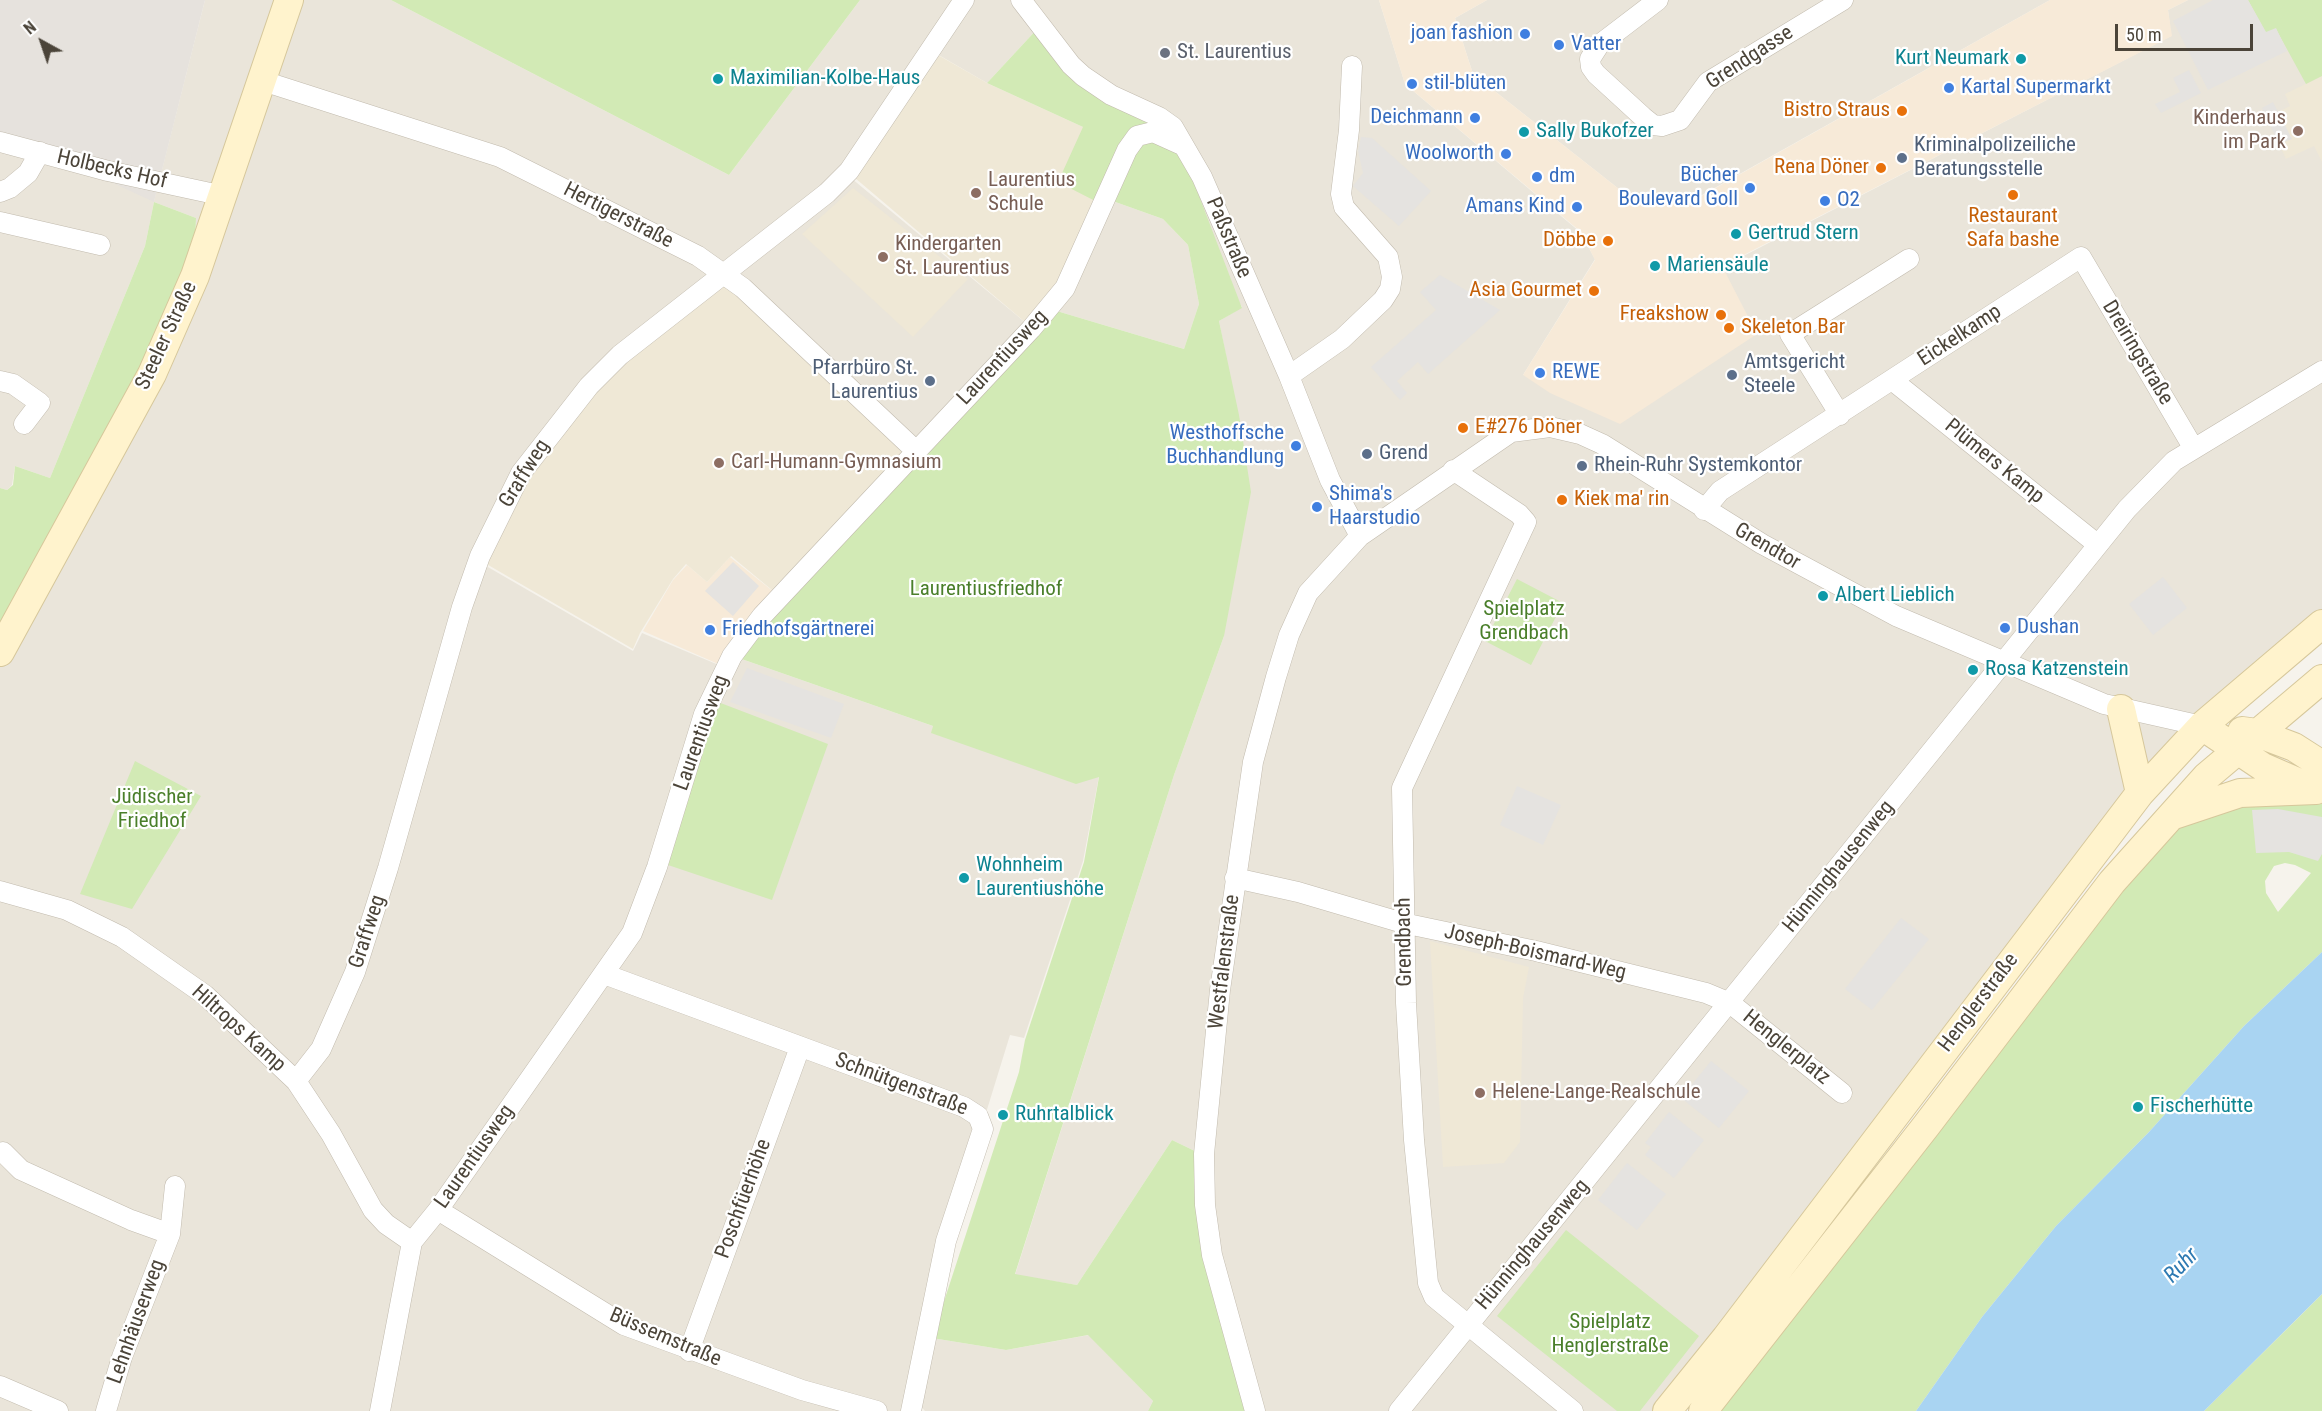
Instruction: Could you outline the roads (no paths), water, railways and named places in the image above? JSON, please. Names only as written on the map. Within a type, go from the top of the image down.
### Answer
[{"type":"main road","name":"Steeler Straße","points":[[0,652],[152,374],[195,276],[289,0]]},
{"type":"main road","name":"Henglerstraße","points":[[1667,1411],[1726,1338],[2140,793],[2202,726],[2322,624]]},
{"type":"main road","name":"Henglerstraße","points":[[1703,1411],[2112,882],[2243,738],[2322,680]]},
{"type":"main road","points":[[2236,697],[2243,738]]},
{"type":"main road","points":[[2121,709],[2140,793]]},
{"type":"main road","points":[[2170,817],[2240,793],[2320,782],[2294,747],[2243,738],[2202,726]]},
{"type":"street","name":"Graffweg","points":[[296,1081],[321,1049],[356,972],[462,607],[506,500],[520,473],[589,386],[631,346],[827,193],[849,171],[964,0]]},
{"type":"street","name":"Paßstraße","points":[[1021,0],[1071,65],[1083,76],[1111,96],[1173,127],[1202,177],[1289,376],[1330,480],[1360,536]]},
{"type":"street","name":"Grendgasse","points":[[1658,0],[1599,45],[1592,52],[1590,59],[1596,74],[1653,125],[1671,125],[1687,113],[1708,82],[1843,0]]},
{"type":"street","points":[[1289,376],[1342,339],[1383,300],[1390,289],[1392,277],[1388,257],[1349,213],[1342,198],[1349,130],[1352,66]]},
{"type":"street","name":"Hertigerstraße","points":[[263,81],[500,157],[698,256],[743,288],[915,450]]},
{"type":"street","name":"Laurentiusweg","points":[[380,1411],[412,1242],[438,1210],[604,974],[640,916],[705,714],[732,656],[762,616],[915,450],[1031,329],[1065,288],[1127,150],[1137,136],[1153,132],[1184,146]]},
{"type":"street","name":"Holbecks Hof","points":[[0,142],[224,196]]},
{"type":"street","points":[[0,192],[10,188],[28,173],[40,152]]},
{"type":"street","points":[[0,222],[100,245]]},
{"type":"street","name":"Eickelkamp","points":[[1704,510],[1720,491],[2081,257]]},
{"type":"street","name":"Dreiringstraße","points":[[2081,257],[2194,449]]},
{"type":"street","points":[[1840,415],[1790,334],[1909,259]]},
{"type":"street","name":"Hünninghausenweg","points":[[1399,1411],[1467,1324],[1730,1003],[2097,544],[2174,461],[2322,371]]},
{"type":"street","name":"Plümers Kamp","points":[[1892,380],[2097,544]]},
{"type":"street","points":[[0,381],[13,384],[40,403],[24,424]]},
{"type":"street","name":"Grendtor","points":[[1360,536],[1511,432],[1550,427],[1596,440],[1704,510],[1809,571],[1896,616],[2121,709],[2202,726]]},
{"type":"street","name":"Grendbach","points":[[1453,470],[1519,514],[1526,522],[1402,788],[1403,923],[1414,1140],[1428,1283],[1434,1297],[1573,1411]]},
{"type":"street","name":"Westfalenstraße","points":[[1255,1411],[1212,1255],[1205,1205],[1204,1154],[1235,878],[1253,762],[1289,635],[1308,594],[1360,536]]},
{"type":"street","name":"Joseph-Boismard-Weg","points":[[1235,878],[1298,892],[1403,923],[1536,951],[1706,993],[1730,1003]]},
{"type":"street","name":"Hiltrops Kamp","points":[[0,891],[67,910],[122,937],[205,995],[296,1081],[331,1134],[373,1210],[386,1224],[412,1242]]},
{"type":"street","name":"Schnütgenstraße","points":[[604,974],[972,1111],[981,1121],[981,1138],[946,1241],[911,1411]]},
{"type":"street","name":"Henglerplatz","points":[[1730,1003],[1842,1093]]},
{"type":"street","name":"Poschfüerhöhe","points":[[689,1351],[800,1047]]},
{"type":"street","name":"Lehnhäuserweg","points":[[3,1152],[21,1170],[131,1220],[170,1234]]},
{"type":"street","name":"Lehnhäuserweg","points":[[106,1411],[122,1357],[170,1234],[175,1186]]},
{"type":"street","name":"Büssemstraße","points":[[438,1210],[624,1325],[689,1351],[802,1390],[878,1411]]},
{"type":"street","points":[[0,1386],[58,1411]]},
{"type":"water","name":"Ruhr","points":[[2322,952],[2322,1294],[2204,1411],[1916,1411],[1982,1317],[2056,1226],[2149,1132],[2244,1026]]},
{"type":"place","name":"joan fashion","points":[[1525,34]]},
{"type":"place","name":"Vatter","points":[[1559,45]]},
{"type":"place","name":"St. Laurentius","points":[[1165,53]]},
{"type":"place","name":"Kurt Neumark","points":[[2021,59]]},
{"type":"place","name":"Maximilian-Kolbe-Haus","points":[[718,79]]},
{"type":"place","name":"stil-blüten","points":[[1412,84]]},
{"type":"place","name":"Kartal Supermarkt","points":[[1949,88]]},
{"type":"place","name":"Bistro Straus","points":[[1902,111]]},
{"type":"place","name":"Deichmann","points":[[1475,118]]},
{"type":"place","name":"Kinderhaus im Park","points":[[2298,131]]},
{"type":"place","name":"Sally Bukofzer","points":[[1524,132]]},
{"type":"place","name":"Woolworth","points":[[1506,154]]},
{"type":"place","name":"Kriminalpolizeiliche Beratungsstelle","points":[[1902,158]]},
{"type":"place","name":"Rena Döner","points":[[1881,168]]},
{"type":"place","name":"dm","points":[[1537,177]]},
{"type":"place","name":"Bücher Boulevard Goll","points":[[1750,188]]},
{"type":"place","name":"Laurentius Schule","points":[[976,193]]},
{"type":"place","name":"Restaurant Safa bashe","points":[[2013,195]]},
{"type":"place","name":"O2","points":[[1825,201]]},
{"type":"place","name":"Amans Kind","points":[[1577,207]]},
{"type":"place","name":"Gertrud Stern","points":[[1736,234]]},
{"type":"place","name":"Döbbe","points":[[1608,241]]},
{"type":"place","name":"Kindergarten St. Laurentius","points":[[883,257]]},
{"type":"place","name":"Mariensäule","points":[[1655,266]]},
{"type":"place","name":"Asia Gourmet","points":[[1594,291]]},
{"type":"place","name":"Freakshow","points":[[1721,315]]},
{"type":"place","name":"Skeleton Bar","points":[[1729,328]]},
{"type":"place","name":"REWE","points":[[1540,373]]},
{"type":"place","name":"Amtsgericht Steele","points":[[1732,375]]},
{"type":"place","name":"Pfarrbüro St. Laurentius","points":[[930,381]]},
{"type":"place","name":"E#276 Döner","points":[[1463,428]]},
{"type":"place","name":"Westhoffsche Buchhandlung","points":[[1296,446]]},
{"type":"place","name":"Grend","points":[[1367,454]]},
{"type":"place","name":"Carl-Humann-Gymnasium","points":[[719,463]]},
{"type":"place","name":"Rhein-Ruhr Systemkontor","points":[[1582,466]]},
{"type":"place","name":"Kiek ma' rin","points":[[1562,500]]},
{"type":"place","name":"Shima's Haarstudio","points":[[1317,507]]},
{"type":"place","name":"Albert Lieblich","points":[[1823,596]]},
{"type":"place","name":"Dushan","points":[[2005,628]]},
{"type":"place","name":"Friedhofsgärtnerei","points":[[710,630]]},
{"type":"place","name":"Rosa Katzenstein","points":[[1973,670]]},
{"type":"place","name":"Wohnheim Laurentiushöhe","points":[[964,878]]},
{"type":"place","name":"Helene-Lange-Realschule","points":[[1480,1093]]},
{"type":"place","name":"Fischerhütte","points":[[2138,1107]]},
{"type":"place","name":"Ruhrtalblick","points":[[1003,1115]]},
{"type":"park label","name":"Laurentiusfriedhof","points":[[986,590]]},
{"type":"park label","name":"Spielplatz Grendbach","points":[[1524,622]]},
{"type":"park label","name":"Jüdischer Friedhof","points":[[152,810]]},
{"type":"park label","name":"Spielplatz Henglerstraße","points":[[1610,1335]]}]
